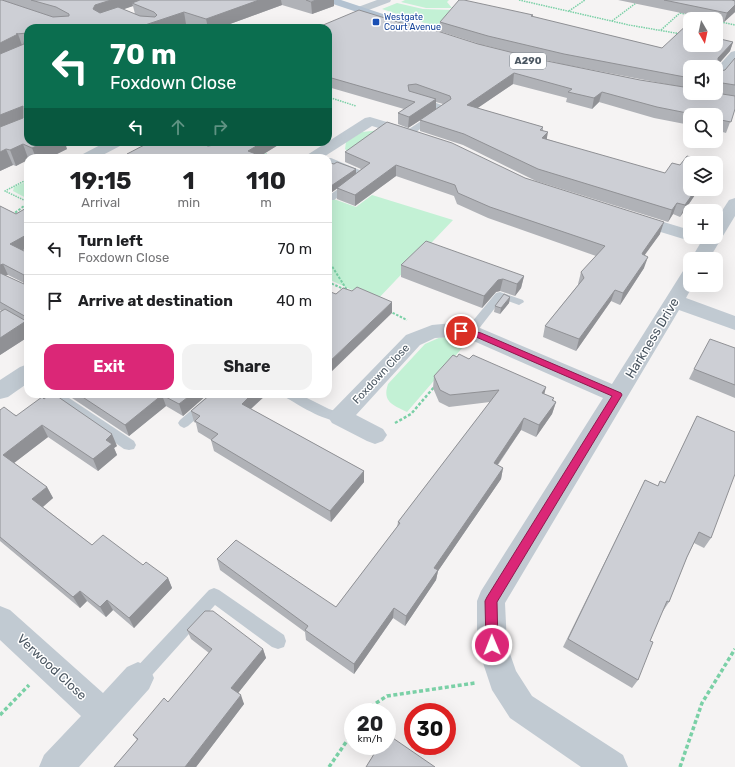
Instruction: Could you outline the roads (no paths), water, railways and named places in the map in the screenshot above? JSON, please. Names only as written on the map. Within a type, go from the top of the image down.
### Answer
[{"type":"main road","points":[[332,0],[446,39]]},
{"type":"street","points":[[362,10],[386,0]]},
{"type":"street","points":[[723,68],[735,55]]},
{"type":"street","points":[[325,154],[370,121],[416,135]]},
{"type":"street","points":[[94,154],[109,146]]},
{"type":"street","points":[[723,218],[735,203]]},
{"type":"street","points":[[622,214],[683,234]]},
{"type":"street","name":"Harkness Drive","points":[[611,767],[521,708],[503,679],[492,645],[491,601],[683,286]]},
{"type":"street","points":[[674,301],[735,323]]},
{"type":"street","name":"Foxdown Close","points":[[340,417],[413,340],[432,332],[453,330],[470,332],[617,395]]},
{"type":"street","points":[[0,391],[24,376]]},
{"type":"street","points":[[340,417],[375,435]]},
{"type":"street","name":"Verwood Close","points":[[0,620],[104,715]]},
{"type":"street","points":[[56,767],[138,678]]},
{"type":"lane","points":[[412,98],[445,108],[416,135]]},
{"type":"lane","points":[[332,162],[365,174],[332,197]]},
{"type":"lane","points":[[470,332],[500,295],[519,302]]},
{"type":"lane","points":[[60,398],[129,445]]},
{"type":"lane","points":[[184,423],[213,398]]},
{"type":"lane","points":[[296,398],[325,414],[340,417]]},
{"type":"lane","points":[[138,678],[214,594],[278,642]]},
{"type":"place","name":"Westgate Court Avenue","points":[[376,22]]}]
